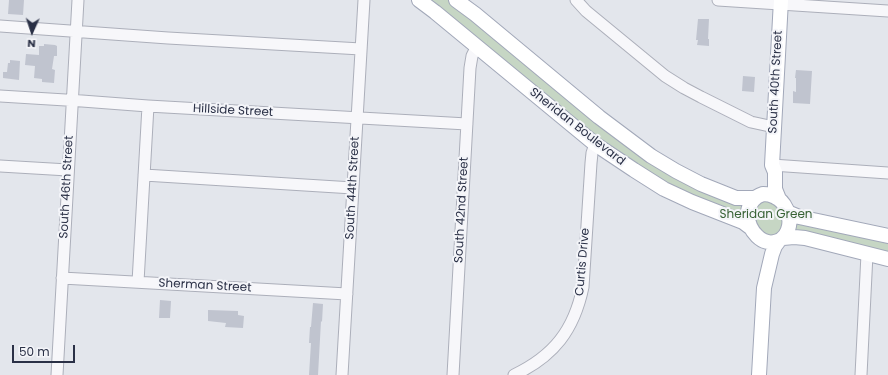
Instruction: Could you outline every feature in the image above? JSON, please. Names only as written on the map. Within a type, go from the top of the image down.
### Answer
[{"type":"main road","name":"Sheridan Boulevard","points":[[419,0],[595,144],[664,189],[698,205],[743,222],[754,232]]},
{"type":"main road","name":"Sheridan Boulevard","points":[[456,0],[599,117],[651,156],[676,171],[736,198],[744,199],[756,197]]},
{"type":"main road","name":"South 40th Street","points":[[779,199],[776,189],[775,172],[772,165],[780,2]]},
{"type":"main road","name":"South 40th Street","points":[[756,197],[764,190],[768,171],[772,165]]},
{"type":"main road","points":[[759,375],[764,288],[762,247],[749,221],[748,209],[750,203],[756,197],[768,194],[779,199],[789,217],[789,225],[788,230],[775,246],[764,288]]},
{"type":"main road","points":[[787,212],[799,217],[888,236]]},
{"type":"main road","points":[[754,232],[767,242],[794,237],[804,238],[888,259]]},
{"type":"street","name":"South 46th Street","points":[[57,375],[78,0]]},
{"type":"street","name":"South 44th Street","points":[[342,375],[364,0]]},
{"type":"street","points":[[576,0],[586,11],[665,76],[701,97],[751,122],[774,127]]},
{"type":"street","points":[[718,0],[780,2],[888,11]]},
{"type":"street","points":[[0,26],[168,38],[361,49]]},
{"type":"street","name":"South 42nd Street","points":[[453,375],[470,68],[472,56],[477,46]]},
{"type":"street","name":"Hillside Street","points":[[0,96],[467,124]]},
{"type":"street","points":[[138,282],[148,106]]},
{"type":"street","name":"Curtis Drive","points":[[514,375],[538,362],[548,354],[558,344],[575,316],[583,287],[591,163],[595,144]]},
{"type":"street","points":[[772,165],[888,173]]},
{"type":"street","points":[[0,166],[68,170]]},
{"type":"street","points":[[144,175],[353,188]]},
{"type":"street","points":[[861,375],[867,254]]},
{"type":"street","name":"Sherman Street","points":[[62,278],[347,294]]},
{"type":"green space","name":"Sheridan Green","points":[[419,0],[456,0],[599,117],[701,184],[758,196],[888,236],[888,259],[867,254],[757,237],[664,189]]},
{"type":"building","points":[[9,0],[24,0],[23,15],[8,14]]},
{"type":"building","points":[[698,19],[709,19],[709,46],[697,45]]},
{"type":"building","points":[[44,44],[57,46],[57,56],[54,56],[52,69],[55,70],[54,83],[42,82],[42,79],[34,78],[35,66],[25,65],[26,54],[39,55],[39,46],[44,46]]},
{"type":"building","points":[[10,60],[20,61],[19,80],[3,78],[3,72],[7,72],[8,63],[10,63]]},
{"type":"building","points":[[796,70],[812,71],[810,104],[793,103],[793,91],[796,92]]},
{"type":"building","points":[[743,76],[755,77],[754,92],[742,91]]},
{"type":"building","points":[[160,300],[171,301],[170,318],[159,318]]},
{"type":"building","points":[[313,303],[323,304],[318,375],[309,375],[311,343],[309,343]]},
{"type":"building","points":[[208,310],[238,311],[238,315],[244,316],[243,328],[225,327],[226,323],[208,321]]}]
